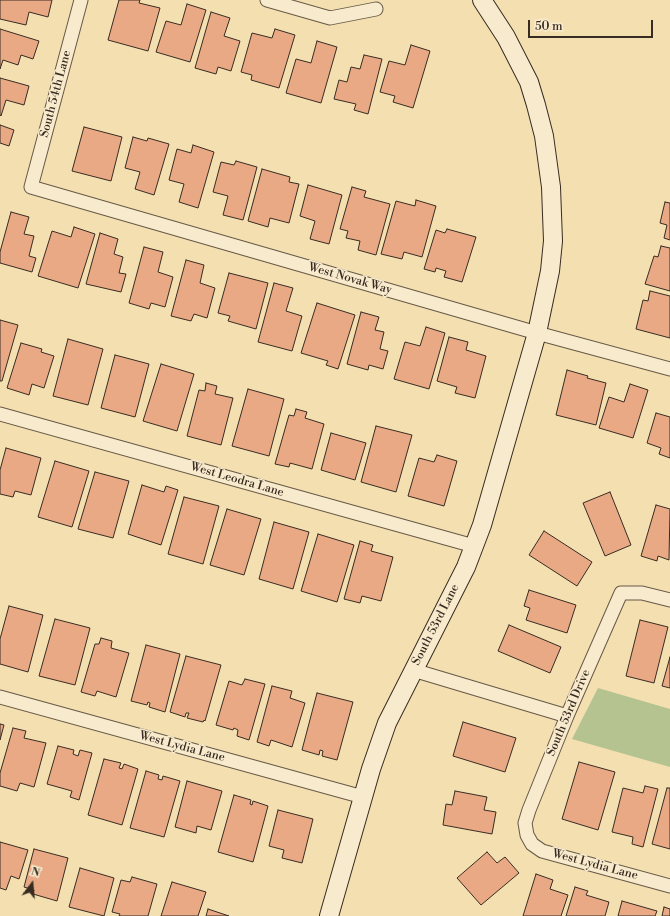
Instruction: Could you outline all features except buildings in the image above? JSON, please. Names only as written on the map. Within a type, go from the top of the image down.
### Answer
[{"type":"street","name":"South 54th Lane","points":[[31,187],[81,0]]},
{"type":"street","points":[[267,0],[330,18],[376,9]]},
{"type":"street","name":"South 53rd Lane","points":[[330,916],[378,747],[387,723],[474,546],[482,525],[537,333],[550,272],[553,241],[551,187],[545,143],[529,82],[506,37],[482,0]]},
{"type":"street","name":"West Novak Way","points":[[31,187],[537,333],[670,369]]},
{"type":"street","name":"West Leodra Lane","points":[[0,414],[474,546]]},
{"type":"street","name":"South 53rd Drive","points":[[527,835],[525,823],[529,810],[567,716],[621,593],[642,593],[670,600]]},
{"type":"street","points":[[413,670],[567,716]]},
{"type":"street","name":"West Lydia Lane","points":[[0,697],[363,798]]},
{"type":"street","name":"West Lydia Lane","points":[[527,835],[532,844],[542,851],[670,886]]},
{"type":"green space","points":[[598,688],[670,709],[670,767],[572,739]]}]
